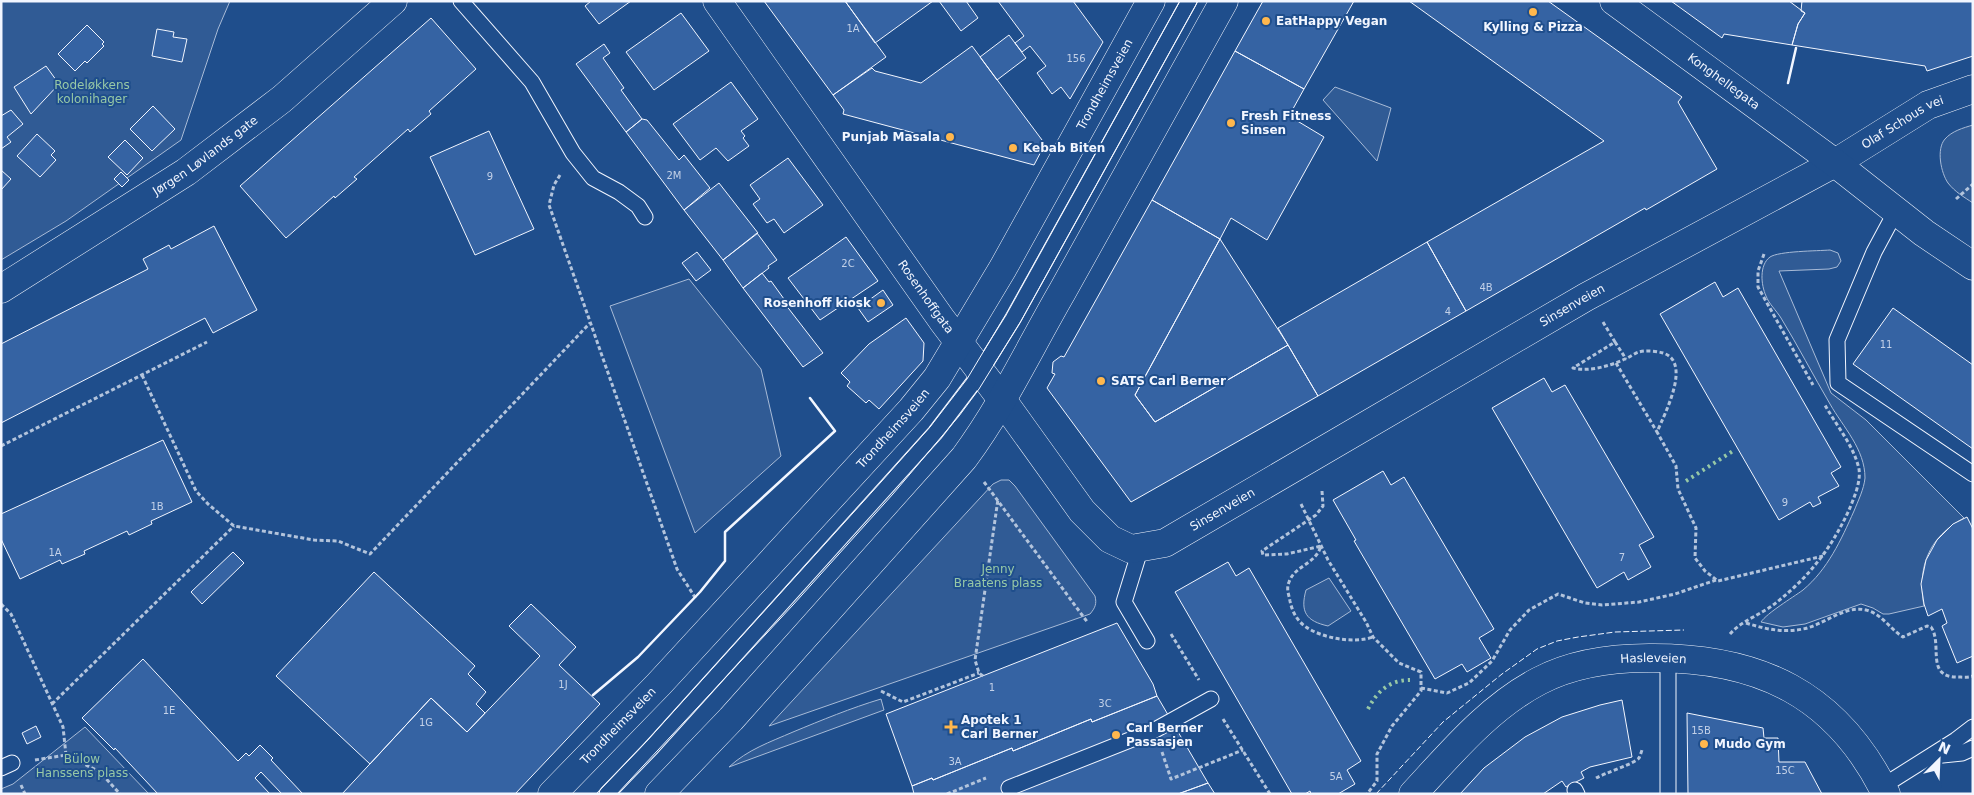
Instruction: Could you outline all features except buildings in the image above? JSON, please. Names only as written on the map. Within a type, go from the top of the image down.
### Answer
[{"type":"street","name":"Jørgen Løvlands gate","points":[[1,288],[186,172],[282,99],[393,1]]},
{"type":"street","name":"Rosenhoffgata","points":[[717,1],[959,342],[1082,511],[1110,539],[1131,550],[1153,545]]},
{"type":"street","name":"Trondheimsveien","points":[[552,794],[659,684],[911,410],[937,378],[1004,268],[1151,1]]},
{"type":"street","points":[[659,794],[731,719],[964,458],[1003,401],[1224,1]]},
{"type":"street","name":"Konghellegata","points":[[1614,1],[1835,162]]},
{"type":"street","name":"Olaf Schous vei","points":[[1835,162],[1928,105],[1973,89]]},
{"type":"street","points":[[1835,162],[1924,232],[1973,266]]},
{"type":"street","name":"Sinsenveien","points":[[1153,545],[1586,297],[1835,162]]},
{"type":"street","name":"Hasleveien","points":[[1413,794],[1456,748],[1489,717],[1539,681],[1564,670],[1605,660],[1668,658],[1693,659],[1742,668],[1771,678],[1797,692],[1819,706],[1839,724],[1861,749],[1884,790]]},
{"type":"lane","points":[[461,1],[532,82],[573,153],[593,178],[619,192],[638,206],[645,216]]},
{"type":"lane","points":[[606,794],[652,747],[887,488],[953,411],[1013,318],[1189,1]]},
{"type":"lane","points":[[1896,210],[1874,252],[1837,340],[1838,383],[1973,474]]},
{"type":"lane","points":[[1147,641],[1124,602],[1153,545]]},
{"type":"lane","points":[[1668,658],[1668,794]]},
{"type":"lane","points":[[1009,788],[1155,730],[1211,699]]},
{"type":"lane","points":[[1884,790],[1973,726]]},
{"type":"lane","points":[[1929,757],[1962,753],[1973,748]]},
{"type":"path","points":[[573,153],[554,185],[549,205],[677,568],[701,606]]},
{"type":"path","points":[[1956,200],[1973,184]]},
{"type":"path","points":[[1764,254],[1758,271],[1758,287],[1814,387]]},
{"type":"path","points":[[1586,297],[1626,359]]},
{"type":"path","points":[[142,375],[196,491],[234,526],[314,540],[338,541],[370,554],[590,323]]},
{"type":"path","points":[[1,446],[207,342]]},
{"type":"path","points":[[1616,342],[1573,368],[1584,371],[1616,363],[1640,351],[1664,353],[1673,358],[1677,369],[1675,385],[1658,432]]},
{"type":"path","points":[[1616,363],[1658,432],[1676,466],[1678,489],[1696,528],[1694,558],[1705,571],[1717,580]]},
{"type":"path","points":[[1728,636],[1745,622],[1777,602],[1806,577],[1833,543],[1853,500],[1859,471],[1854,455],[1824,404]]},
{"type":"path","points":[[984,482],[1088,623]]},
{"type":"path","points":[[1322,491],[1323,506],[1316,515],[1309,522],[1262,551],[1263,555],[1287,554],[1321,546],[1318,556],[1290,578],[1288,592],[1291,609],[1304,626],[1325,634],[1351,640],[1365,640],[1373,637]]},
{"type":"path","points":[[983,676],[979,673],[975,660],[998,499]]},
{"type":"path","points":[[1301,504],[1328,560],[1366,622],[1373,637],[1399,663],[1421,672],[1421,688],[1415,699],[1392,726],[1377,754],[1377,781],[1367,794]]},
{"type":"path","points":[[52,704],[234,526]]},
{"type":"path","points":[[1421,688],[1447,693],[1469,682],[1492,661],[1510,630],[1529,610],[1558,594],[1585,603],[1602,605],[1639,602],[1675,594],[1717,580],[1823,556]]},
{"type":"path","points":[[1,604],[11,614],[63,727],[66,755]]},
{"type":"path","points":[[1745,622],[1763,628],[1782,631],[1805,629],[1857,609],[1866,610],[1878,615],[1903,637],[1927,626],[1931,627],[1936,639],[1937,666],[1943,674],[1950,677],[1973,676]]},
{"type":"path","points":[[1171,633],[1270,794]]},
{"type":"path","points":[[881,691],[903,702],[979,673]]},
{"type":"path","points":[[1576,792],[1608,771],[1640,758],[1642,741]]},
{"type":"path","points":[[1171,779],[1243,750]]},
{"type":"path","points":[[7,766],[66,755],[100,772],[120,794]]},
{"type":"green space","name":"Rodeløkkens kolonihager","points":[[1,1],[230,1],[218,29],[181,140],[66,221],[1,260]]},
{"type":"green space","points":[[1335,87],[1391,108],[1377,161],[1323,100]]},
{"type":"green space","points":[[1973,125],[1973,203],[1948,183],[1943,173],[1940,155],[1942,143],[1948,136]]},
{"type":"green space","points":[[1830,250],[1838,253],[1841,261],[1837,267],[1779,271],[1831,393],[1866,420],[1964,518],[1942,534],[1928,555],[1922,579],[1924,606],[1883,614],[1861,604],[1805,624],[1783,627],[1761,622],[1774,610],[1803,590],[1820,573],[1839,543],[1862,491],[1865,478],[1864,467],[1857,448],[1781,318],[1767,299],[1762,275],[1766,261],[1775,255],[1790,252]]},
{"type":"green space","points":[[689,279],[761,369],[781,456],[695,533],[610,306]]},
{"type":"green space","name":"Jenny Braatens plass","points":[[1001,480],[1009,480],[1015,486],[1095,596],[1095,606],[1090,614],[769,726],[993,484]]},
{"type":"green space","points":[[1329,578],[1351,611],[1328,626],[1314,621],[1306,614],[1304,598],[1306,590]]},
{"type":"green space","points":[[881,699],[884,710],[729,767],[743,756],[767,743],[837,714]]},
{"type":"green space","name":"Bülow Hanssens plass","points":[[85,727],[149,794],[1,794],[1,789],[13,784]]},
{"type":"tram line","points":[[596,794],[645,743],[881,482],[930,427],[967,379],[1006,314],[1180,1]]},
{"type":"tram line","points":[[617,794],[793,605],[893,494],[959,416],[979,389],[1021,321],[1198,1]]},
{"type":"hedge","points":[[1686,481],[1733,451]]},
{"type":"hedge","points":[[1368,709],[1380,692],[1390,684],[1410,680]]},
{"type":"fence","points":[[1376,794],[1443,722],[1502,674],[1537,649],[1557,641],[1615,632],[1684,630]]},
{"type":"wall","points":[[1788,83],[1796,48]]},
{"type":"wall","points":[[593,695],[638,657],[700,592],[725,561],[725,532],[835,431],[810,398]]},
{"type":"place","name":"Kylling & Pizza","points":[[1533,12]]},
{"type":"place","name":"EatHappy Vegan","points":[[1266,21]]},
{"type":"place","name":"Fresh Fitness Sinsen","points":[[1231,123]]},
{"type":"place","name":"Punjab Masala","points":[[950,137]]},
{"type":"place","name":"Kebab Biten","points":[[1013,148]]},
{"type":"place","name":"Rosenhoff kiosk","points":[[881,303]]},
{"type":"place","name":"SATS Carl Berner","points":[[1101,381]]},
{"type":"place","name":"Apotek 1 Carl Berner","points":[[951,727]]},
{"type":"place","name":"Carl Berner Passasjen","points":[[1116,735]]},
{"type":"place","name":"Mudo Gym","points":[[1704,744]]}]
